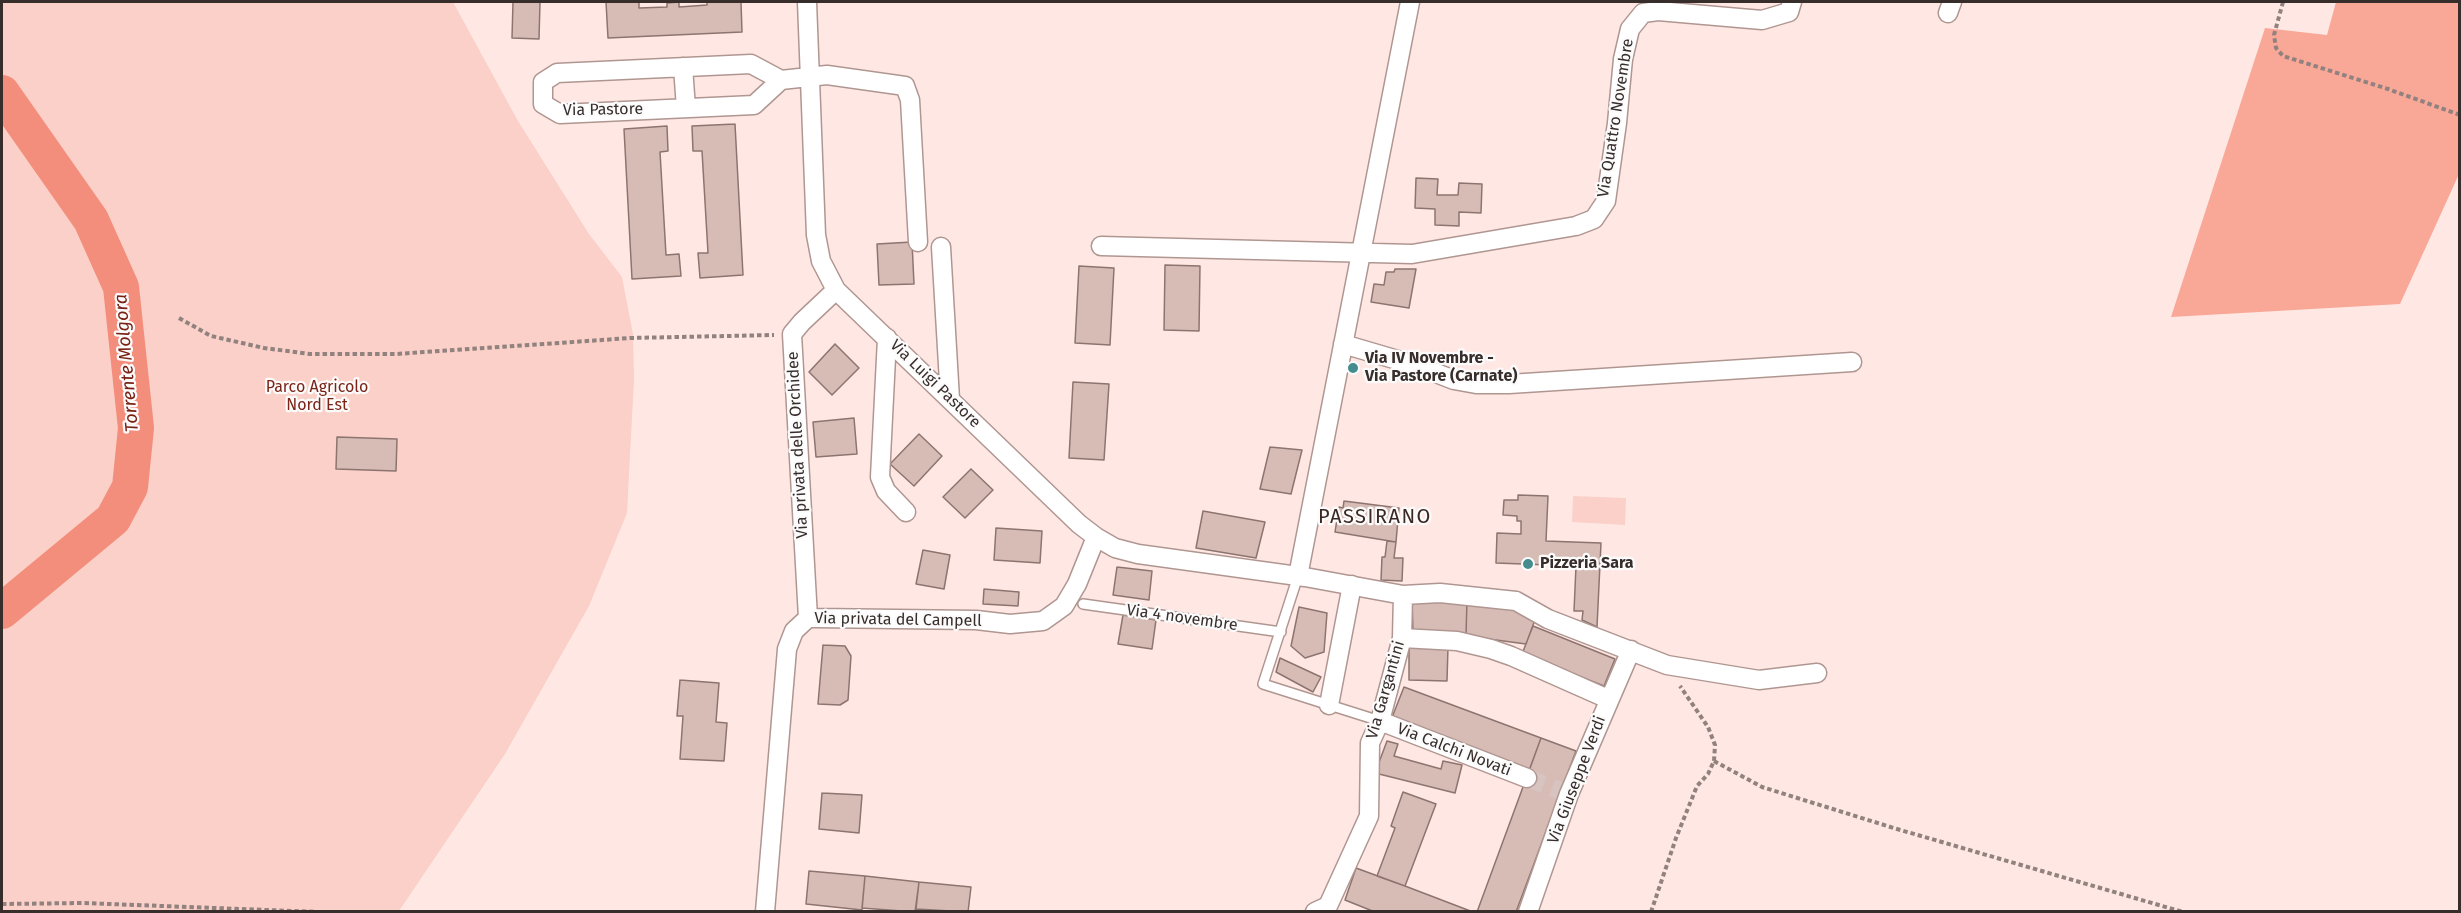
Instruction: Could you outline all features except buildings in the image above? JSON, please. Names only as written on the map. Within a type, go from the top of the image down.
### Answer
[{"type":"street","name":"Via Luigi Pastore","points":[[807,2],[816,235],[822,261],[836,290],[1079,524],[1096,537],[1115,548],[1138,554],[1298,576]]},
{"type":"street","points":[[1410,2],[1298,576],[1403,595],[1440,593],[1516,601],[1548,619],[1667,665],[1759,680],[1817,673]]},
{"type":"street","name":"Via Quattro Novembre","points":[[1101,246],[1412,254],[1576,226],[1594,219],[1606,201],[1623,58],[1630,29],[1642,13],[1658,11],[1762,20],[1789,12],[1792,2]]},
{"type":"street","name":"Via Pastore","points":[[751,64],[781,80],[754,105],[560,114],[543,104],[543,82],[557,73],[751,64]]},
{"type":"street","points":[[683,67],[686,108]]},
{"type":"street","points":[[781,80],[827,75],[905,86],[910,100],[918,242]]},
{"type":"street","points":[[941,247],[950,399]]},
{"type":"street","name":"Via privata delle Orchidee","points":[[808,618],[792,334],[836,290]]},
{"type":"street","points":[[887,338],[880,477],[886,491],[906,512]]},
{"type":"street","points":[[1343,344],[1454,380],[1476,384],[1509,384],[1852,363]]},
{"type":"street","name":"Via privata del Campell","points":[[765,912],[787,649],[794,631],[808,618],[976,620],[1010,624],[1043,621],[1064,606],[1077,584],[1096,537]]},
{"type":"street","points":[[1329,705],[1352,585]]},
{"type":"street","name":"Via Gargantini","points":[[1329,910],[1369,816],[1370,743],[1380,721],[1402,638],[1403,595]]},
{"type":"street","points":[[1402,638],[1457,641],[1491,649],[1608,699]]},
{"type":"street","name":"Via Giuseppe Verdi","points":[[1528,912],[1565,792],[1631,650]]},
{"type":"street","name":"Via Calchi Novati","points":[[1380,721],[1527,778]]},
{"type":"lane","points":[[1281,632],[1298,576]]},
{"type":"lane","name":"Via 4 novembre","points":[[1083,604],[1281,632]]},
{"type":"lane","name":"Via Calchi Novati","points":[[1281,632],[1263,684],[1380,721]]},
{"type":"path","points":[[2283,2],[2274,35],[2276,48],[2283,56],[2388,89],[2460,115]]},
{"type":"path","points":[[179,318],[211,336],[264,348],[310,354],[396,354],[630,338],[792,334]]},
{"type":"path","points":[[1651,912],[1696,786],[1708,774],[1714,761],[1715,745],[1708,727],[1667,665]]},
{"type":"path","points":[[1714,761],[1773,791],[2183,912]]},
{"type":"path","points":[[2,904],[83,903],[320,912]]},
{"type":"green space","name":"Parco Agricolo Nord Est","points":[[2,2],[453,2],[518,121],[589,234],[622,277],[633,334],[634,379],[627,513],[589,606],[505,754],[399,911],[2,912]]},
{"type":"green space","points":[[1573,496],[1626,498],[1625,525],[1572,522]]},
{"type":"shaded area","points":[[2336,2],[2459,2],[2459,174],[2400,304],[2171,317],[2265,28],[2327,35]]},
{"type":"waterway","name":"Torrente Molgora","points":[[2,93],[91,220],[121,287],[136,428],[130,487],[113,519],[2,611]]},
{"type":"tunnel","points":[[1527,778],[1561,791]]},
{"type":"place","name":"Via IV Novembre - Via Pastore (Carnate)","points":[[1353,368]]},
{"type":"place","name":"Pizzeria Sara","points":[[1528,564]]},
{"type":"district","name":"PASSIRANO","points":[[1375,517]]}]
